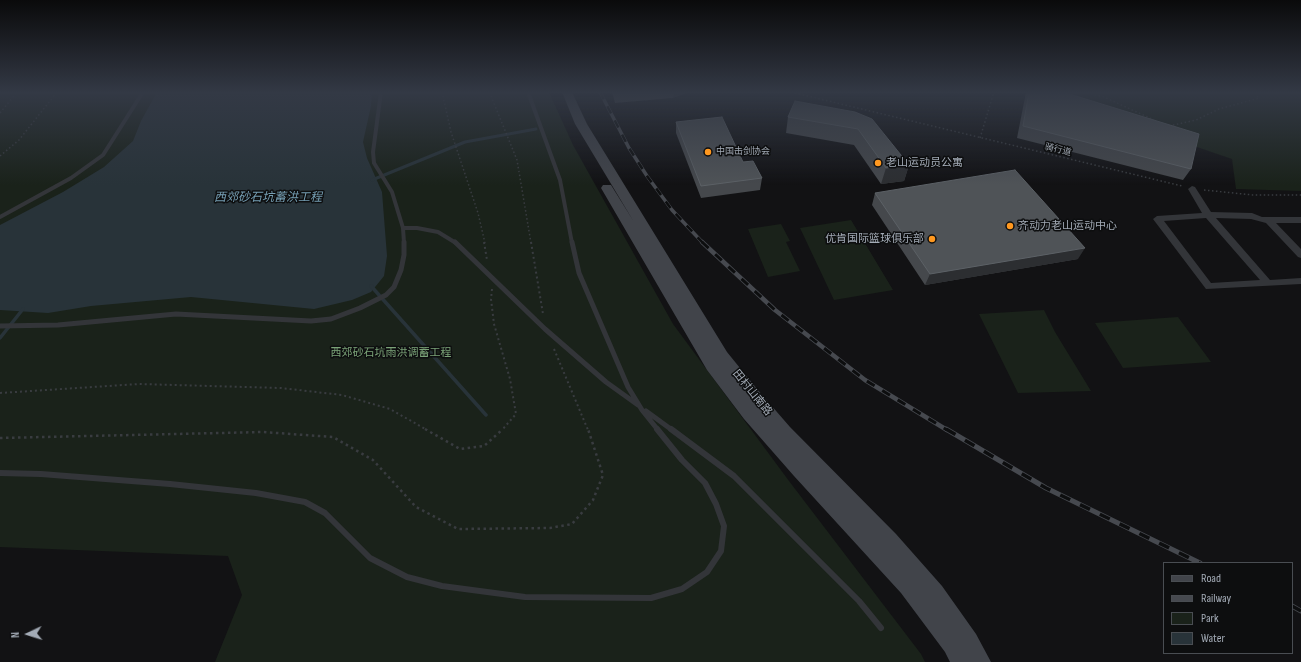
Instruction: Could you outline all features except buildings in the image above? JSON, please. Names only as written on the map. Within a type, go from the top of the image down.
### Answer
[{"type":"main road","name":"田村山南路","points":[[569,123],[713,366],[750,414],[795,465],[908,586],[952,645],[961,662]]},
{"type":"main road","name":"田村山南路","points":[[581,123],[722,356],[751,394],[784,432],[889,540],[935,593],[969,641],[981,662]]},
{"type":"street","points":[[1192,189],[1208,215],[1268,283]]},
{"type":"street","points":[[1301,220],[1261,220],[1252,216],[1208,215],[1157,219],[1209,287],[1301,280]]},
{"type":"street","points":[[1268,220],[1301,255]]},
{"type":"lane","points":[[0,217],[71,178],[103,155],[125,123]]},
{"type":"lane","points":[[0,326],[58,325],[176,314],[311,322],[331,319],[386,295],[394,287],[402,270],[404,255],[403,228],[392,192],[374,162],[373,152],[377,123]]},
{"type":"lane","points":[[0,473],[64,476],[256,493],[305,502],[325,513],[370,558],[407,577],[442,586],[525,597],[651,598],[682,589],[707,572],[721,551],[724,526],[716,504],[705,483],[682,460],[640,407],[628,387],[579,273],[558,174],[539,123]]},
{"type":"lane","points":[[403,228],[418,228],[438,232],[454,241],[545,328],[606,382],[734,476],[859,601],[881,628]]},
{"type":"path","points":[[0,156],[19,140],[33,123]]},
{"type":"path","points":[[449,123],[478,213],[487,254],[487,273]]},
{"type":"path","points":[[0,438],[264,432],[333,437],[373,460],[416,507],[458,529],[550,528],[572,524],[593,500],[603,476],[593,442],[545,328],[517,160],[502,123]]},
{"type":"path","name":"骑行道","points":[[918,123],[1192,189],[1253,195],[1301,195]]},
{"type":"path","points":[[980,138],[985,123]]},
{"type":"path","points":[[1164,125],[1169,126],[1183,123]]},
{"type":"path","points":[[0,393],[139,384],[281,388],[342,395],[390,409],[460,449],[484,446],[498,435],[516,414],[510,378],[494,324],[491,299],[493,278]]},
{"type":"green space","name":"西郊砂石坑雨洪调蓄工程","points":[[0,123],[563,123],[573,145],[673,324],[789,481],[921,654],[925,662],[215,662],[242,595],[228,556],[0,547]]},
{"type":"green space","points":[[1126,123],[1301,123],[1301,191],[1236,189],[1232,159]]},
{"type":"green space","points":[[851,220],[893,290],[834,300],[800,228]]},
{"type":"green space","points":[[781,224],[790,241],[786,242],[800,271],[768,277],[748,229]]},
{"type":"green space","points":[[1044,310],[1055,332],[1091,391],[1018,393],[979,314]]},
{"type":"green space","points":[[1178,317],[1211,362],[1123,368],[1095,323]]},
{"type":"water","name":"西郊砂石坑蓄洪工程","points":[[140,123],[367,123],[363,142],[367,158],[382,192],[387,256],[384,276],[371,292],[352,300],[314,309],[191,297],[91,306],[48,313],[0,310],[0,225],[63,192],[104,167],[133,141]]},
{"type":"waterway","points":[[372,180],[465,142],[536,129]]},
{"type":"waterway","points":[[371,286],[486,415]]},
{"type":"waterway","points":[[0,338],[23,309]]},
{"type":"railway","points":[[616,123],[629,148],[647,176],[672,210],[702,242]]},
{"type":"railway","points":[[702,242],[775,310],[865,380],[947,430]]},
{"type":"railway","points":[[946,429],[1046,488],[1198,562]]},
{"type":"railway","points":[[1293,607],[1301,611]]},
{"type":"place","name":"中国击剑协会","points":[[708,152]]},
{"type":"place","name":"老山运动员公寓","points":[[878,163]]},
{"type":"place","name":"齐动力老山运动中心","points":[[1010,226]]},
{"type":"place","name":"优肯国际篮球俱乐部","points":[[932,239]]}]
